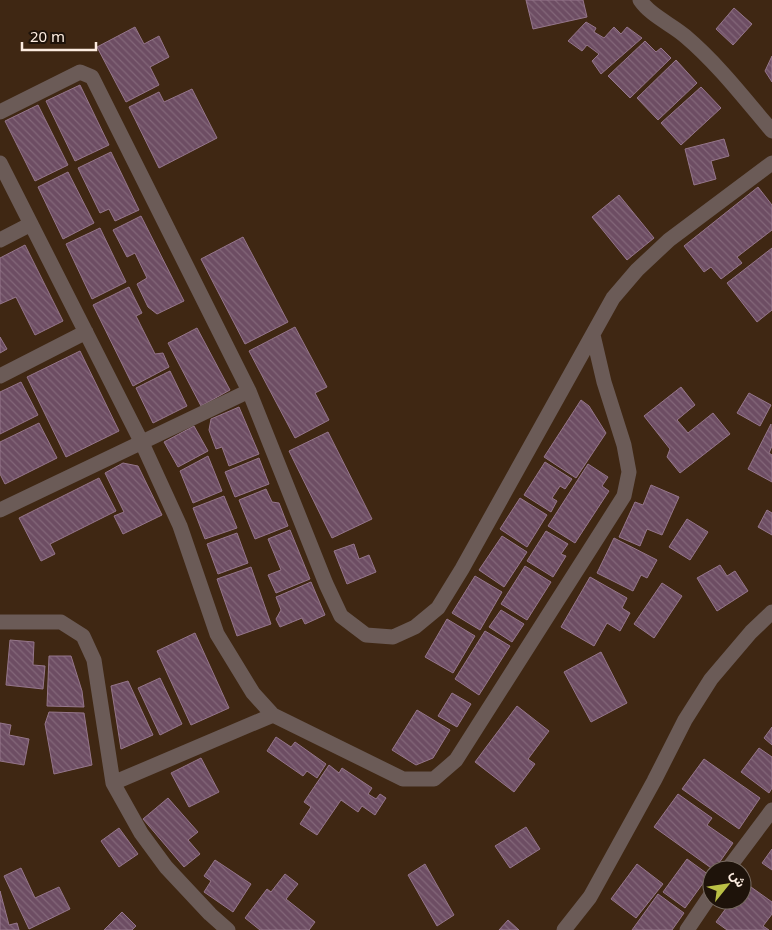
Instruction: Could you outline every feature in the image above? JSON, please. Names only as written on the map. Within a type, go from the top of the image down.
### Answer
[{"type":"street","points":[[640,0],[650,11],[685,36],[721,70],[772,131]]},
{"type":"street","points":[[0,112],[80,72],[92,77],[249,391],[326,584],[341,616],[366,635],[393,637],[415,628],[438,608],[614,298],[637,270],[669,240],[772,163]]},
{"type":"street","points":[[0,163],[142,443],[180,526],[217,634],[253,693],[273,715],[403,779],[434,779],[456,760],[624,496],[629,472],[624,445],[604,382],[594,335]]},
{"type":"street","points":[[0,240],[31,224]]},
{"type":"street","points":[[0,376],[86,332]]},
{"type":"street","points":[[0,510],[249,391]]},
{"type":"street","points":[[564,930],[590,897],[654,781],[685,720],[711,679],[751,632],[772,612]]},
{"type":"street","points":[[0,622],[60,622],[83,636],[94,660],[113,783],[141,833],[166,867],[210,914],[228,930]]},
{"type":"street","points":[[113,783],[273,715]]},
{"type":"street","points":[[735,860],[772,810]]},
{"type":"street","points":[[687,930],[702,908]]},
{"type":"building","points":[[526,0],[583,0],[587,17],[533,29]]},
{"type":"building","points":[[734,8],[752,24],[733,45],[716,29]]},
{"type":"building","points":[[586,22],[596,28],[594,32],[604,38],[614,27],[621,34],[627,27],[642,38],[601,74],[592,61],[599,54],[587,45],[582,51],[568,41]]},
{"type":"building","points":[[135,27],[144,44],[159,36],[169,57],[150,67],[159,85],[126,102],[97,47]]},
{"type":"building","points":[[645,41],[656,52],[661,48],[671,58],[630,98],[608,76]]},
{"type":"building","points":[[772,56],[772,82],[765,71]]},
{"type":"building","points":[[676,60],[697,83],[658,120],[637,98]]},
{"type":"building","points":[[80,85],[109,145],[75,161],[46,101]]},
{"type":"building","points":[[701,87],[721,108],[681,145],[661,123]]},
{"type":"building","points":[[192,89],[217,138],[159,168],[129,107],[159,92],[164,102]]},
{"type":"building","points":[[38,105],[68,165],[35,181],[5,121]]},
{"type":"building","points":[[724,139],[729,156],[711,161],[716,179],[694,185],[685,149]]},
{"type":"building","points":[[111,152],[139,210],[115,221],[109,209],[100,213],[78,168]]},
{"type":"building","points":[[68,172],[94,223],[63,239],[38,187]]},
{"type":"building","points":[[758,187],[772,205],[772,230],[737,257],[742,263],[721,279],[711,267],[704,272],[684,246]]},
{"type":"building","points":[[619,195],[654,238],[627,260],[592,217]]},
{"type":"building","points":[[141,216],[184,301],[157,314],[148,307],[137,284],[147,278],[135,253],[127,257],[113,230]]},
{"type":"building","points":[[100,228],[126,282],[92,299],[66,244]]},
{"type":"building","points":[[243,237],[288,322],[245,344],[201,259]]},
{"type":"building","points":[[25,245],[63,321],[35,335],[16,297],[0,304],[0,258]]},
{"type":"building","points":[[772,248],[772,310],[757,322],[727,283]]},
{"type":"building","points":[[129,287],[142,313],[136,316],[155,354],[163,353],[169,367],[133,386],[93,305]]},
{"type":"building","points":[[295,327],[327,387],[315,393],[329,420],[295,438],[249,351]]},
{"type":"building","points":[[197,328],[230,390],[201,406],[168,343]]},
{"type":"building","points":[[0,337],[7,349],[0,353]]},
{"type":"building","points":[[80,351],[119,431],[66,457],[27,377]]},
{"type":"building","points":[[170,371],[187,406],[153,423],[136,388]]},
{"type":"building","points":[[21,382],[38,415],[0,434],[0,392]]},
{"type":"building","points":[[681,387],[695,405],[677,420],[688,433],[713,413],[730,434],[680,473],[667,457],[670,449],[644,416]]},
{"type":"building","points":[[749,393],[771,405],[760,426],[737,413]]},
{"type":"building","points":[[581,400],[589,406],[606,433],[576,478],[544,457]]},
{"type":"building","points":[[239,407],[259,454],[229,466],[222,447],[216,449],[209,430],[211,419]]},
{"type":"building","points":[[39,423],[57,458],[5,484],[0,474],[0,442]]},
{"type":"building","points":[[771,424],[772,446],[769,453],[772,455],[772,482],[748,469]]},
{"type":"building","points":[[194,426],[208,451],[178,467],[164,442]]},
{"type":"building","points":[[328,432],[372,519],[332,538],[289,451]]},
{"type":"building","points":[[208,456],[222,491],[193,503],[180,471]]},
{"type":"building","points":[[259,458],[269,484],[235,497],[225,472]]},
{"type":"building","points":[[545,462],[572,479],[565,489],[560,486],[552,498],[557,501],[551,512],[524,495]]},
{"type":"building","points":[[123,463],[138,466],[162,515],[123,534],[114,516],[124,512],[105,473]]},
{"type":"building","points":[[588,464],[608,477],[602,486],[609,491],[575,543],[548,526]]},
{"type":"building","points":[[99,478],[116,511],[50,544],[55,554],[41,561],[19,518]]},
{"type":"building","points":[[651,485],[679,497],[662,535],[647,529],[640,546],[619,537],[635,502],[643,505]]},
{"type":"building","points":[[266,489],[272,502],[279,503],[288,526],[255,539],[239,500]]},
{"type":"building","points":[[224,496],[237,528],[205,539],[193,508]]},
{"type":"building","points":[[520,498],[547,515],[527,547],[500,529]]},
{"type":"building","points":[[767,510],[772,513],[772,535],[758,527]]},
{"type":"building","points":[[687,519],[708,532],[690,560],[669,547]]},
{"type":"building","points":[[290,530],[310,579],[276,593],[268,575],[281,570],[268,539]]},
{"type":"building","points":[[546,531],[568,544],[561,554],[566,556],[553,577],[527,561]]},
{"type":"building","points":[[237,533],[248,563],[218,574],[207,544]]},
{"type":"building","points":[[502,536],[527,552],[504,587],[479,570]]},
{"type":"building","points":[[614,538],[657,560],[647,578],[641,575],[633,591],[597,573]]},
{"type":"building","points":[[354,544],[359,559],[369,555],[376,572],[347,584],[334,551]]},
{"type":"building","points":[[720,565],[727,576],[735,571],[748,591],[717,611],[697,578]]},
{"type":"building","points":[[525,566],[551,582],[527,620],[501,604]]},
{"type":"building","points":[[251,567],[271,624],[237,636],[217,579]]},
{"type":"building","points":[[475,576],[502,592],[480,630],[452,613]]},
{"type":"building","points":[[590,577],[627,598],[622,608],[630,613],[620,631],[607,623],[594,646],[561,627]]},
{"type":"building","points":[[311,582],[325,615],[305,624],[302,618],[280,627],[276,619],[281,610],[276,597]]},
{"type":"building","points":[[662,583],[682,596],[654,638],[634,624]]},
{"type":"building","points":[[501,610],[524,624],[512,642],[489,627]]},
{"type":"building","points":[[447,619],[475,636],[453,673],[425,657]]},
{"type":"building","points":[[485,631],[510,646],[479,695],[455,679]]},
{"type":"building","points":[[195,633],[229,708],[191,725],[157,651]]},
{"type":"building","points":[[10,640],[34,642],[33,665],[45,666],[43,689],[6,685]]},
{"type":"building","points":[[601,652],[627,703],[591,722],[564,672]]},
{"type":"building","points":[[49,656],[71,656],[82,691],[84,707],[47,706]]},
{"type":"building","points":[[160,678],[182,724],[160,735],[138,688]]},
{"type":"building","points":[[128,681],[153,735],[121,749],[111,686]]},
{"type":"building","points":[[452,693],[471,704],[457,727],[438,716]]},
{"type":"building","points":[[517,706],[549,731],[528,759],[535,764],[514,792],[475,762]]},
{"type":"building","points":[[417,710],[450,730],[433,758],[416,765],[392,750]]},
{"type":"building","points":[[49,712],[84,713],[92,765],[54,774],[45,724]]},
{"type":"building","points":[[0,723],[11,725],[9,735],[29,739],[24,765],[0,761]]},
{"type":"building","points":[[772,727],[772,745],[764,738]]},
{"type":"building","points":[[276,737],[291,747],[295,742],[326,764],[317,778],[307,771],[303,776],[267,751]]},
{"type":"building","points":[[759,748],[772,757],[772,788],[769,793],[741,772]]},
{"type":"building","points":[[201,758],[219,792],[189,807],[171,773]]},
{"type":"building","points":[[704,759],[760,798],[739,829],[682,789]]},
{"type":"building","points":[[329,765],[339,773],[342,768],[372,788],[368,794],[376,799],[380,794],[386,798],[375,815],[362,806],[358,812],[341,800],[317,835],[300,824],[311,807],[304,802]]},
{"type":"building","points":[[678,794],[712,818],[707,825],[733,843],[721,860],[702,861],[654,827]]},
{"type":"building","points":[[168,798],[198,832],[188,840],[200,854],[184,867],[143,819]]},
{"type":"building","points":[[526,827],[540,849],[510,868],[495,846]]},
{"type":"building","points":[[119,828],[138,854],[119,867],[101,841]]},
{"type":"building","points":[[772,849],[772,870],[762,863]]},
{"type":"building","points":[[687,859],[702,870],[702,885],[685,908],[663,892]]},
{"type":"building","points":[[215,860],[251,884],[233,912],[204,892],[211,881],[204,876]]},
{"type":"building","points":[[425,864],[454,915],[437,926],[408,875]]},
{"type":"building","points":[[637,864],[663,884],[636,918],[611,899]]},
{"type":"building","points":[[21,868],[35,898],[59,887],[70,909],[29,929],[4,876]]},
{"type":"building","points":[[285,874],[298,884],[286,899],[315,922],[309,930],[260,930],[245,918],[267,889],[271,892]]},
{"type":"building","points":[[752,888],[772,902],[772,914],[763,926],[769,930],[727,930],[716,922],[725,910],[752,910]]},
{"type":"building","points":[[0,891],[9,925],[17,923],[19,930],[0,930]]},
{"type":"building","points":[[658,894],[684,913],[672,930],[632,930]]},
{"type":"building","points":[[122,912],[136,926],[132,930],[104,930]]},
{"type":"building","points":[[508,920],[519,930],[499,930]]}]
